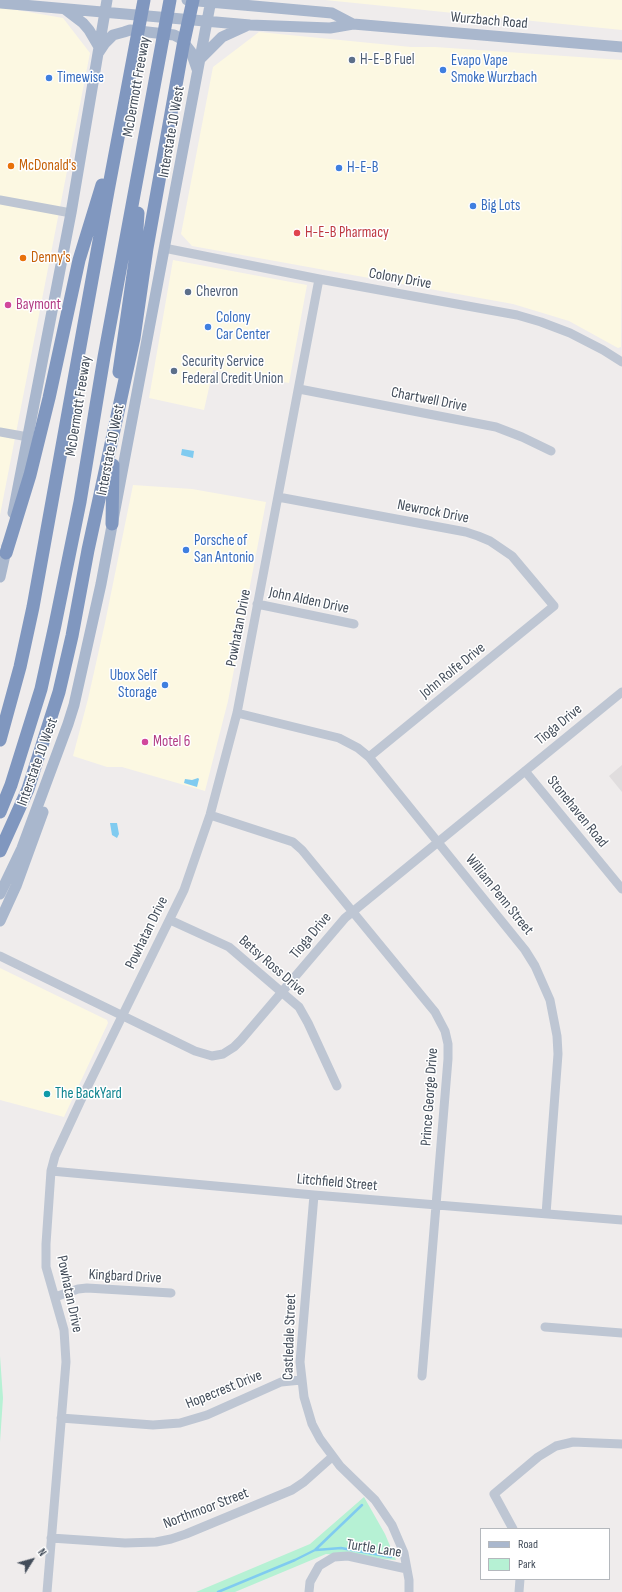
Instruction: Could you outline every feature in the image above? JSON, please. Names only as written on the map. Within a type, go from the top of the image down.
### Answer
[{"type":"highway","name":"McDermott Freeway","points":[[0,740],[20,667],[33,607],[144,0]]},
{"type":"highway","name":"McDermott Freeway","points":[[0,812],[11,785],[41,689],[53,632],[80,502],[104,357],[170,0]]},
{"type":"highway","points":[[0,851],[28,789],[59,692],[72,636],[88,550],[134,338],[147,248],[183,46],[193,0]]},
{"type":"highway","points":[[6,552],[30,475],[50,398],[79,260],[117,142]]},
{"type":"highway","points":[[112,524],[112,477],[119,363],[135,261],[143,146]]},
{"type":"main road","points":[[0,577],[71,213],[107,0]]},
{"type":"main road","name":"Wurzbach Road","points":[[187,0],[332,13],[353,24]]},
{"type":"main road","points":[[244,0],[256,6]]},
{"type":"main road","name":"Interstate 10 West","points":[[0,894],[22,848],[68,724],[101,584],[164,248],[181,168],[211,1]]},
{"type":"main road","name":"Wurzbach Road","points":[[0,3],[207,22],[330,28],[353,24],[622,47]]},
{"type":"main road","points":[[63,9],[83,23],[89,30],[99,50]]},
{"type":"main road","points":[[200,59],[222,37],[250,25]]},
{"type":"main road","points":[[99,50],[114,35],[130,30],[174,35],[180,38],[191,52],[198,72]]},
{"type":"main road","points":[[0,921],[16,886],[37,832],[60,762],[68,724]]},
{"type":"street","points":[[0,200],[71,213]]},
{"type":"street","name":"Colony Drive","points":[[164,248],[319,279],[517,315],[570,333],[603,350],[622,362]]},
{"type":"street","name":"Powhatan Drive","points":[[47,1592],[66,1362],[66,1346],[60,1314],[46,1267],[51,1171],[57,1151],[184,890],[210,815],[237,713],[319,279]]},
{"type":"street","name":"Chartwell Drive","points":[[299,389],[496,427],[522,437],[551,451]]},
{"type":"street","points":[[0,432],[28,437]]},
{"type":"street","name":"Newrock Drive","points":[[278,497],[466,532],[478,536],[496,545],[512,556],[554,606]]},
{"type":"street","name":"John Alden Drive","points":[[257,604],[354,624]]},
{"type":"street","name":"John Rolfe Drive","points":[[369,757],[554,606]]},
{"type":"street","name":"Tioga Drive","points":[[0,956],[195,1051],[216,1056],[228,1052],[236,1045],[345,918],[622,692]]},
{"type":"street","name":"William Penn Street","points":[[237,713],[339,738],[358,748],[369,757],[525,950],[543,982],[550,1000],[556,1024],[558,1054],[546,1214]]},
{"type":"street","name":"Stonehaven Road","points":[[525,770],[622,889]]},
{"type":"street","name":"Prince George Drive","points":[[210,815],[293,842],[302,850],[435,1012],[445,1031],[448,1044],[448,1059],[422,1376]]},
{"type":"street","name":"Betsy Ross Drive","points":[[170,920],[229,947],[298,1007],[304,1015],[338,1086]]},
{"type":"street","name":"Litchfield Street","points":[[51,1171],[314,1195],[622,1220]]},
{"type":"street","name":"Castledale Street","points":[[314,1195],[301,1345],[301,1380],[304,1397],[312,1424],[320,1439],[332,1456],[352,1479],[375,1500],[384,1512],[399,1539],[407,1569],[409,1592]]},
{"type":"street","name":"Kingbard Drive","points":[[55,1297],[78,1289],[87,1288],[171,1293]]},
{"type":"street","points":[[545,1327],[622,1333]]},
{"type":"street","name":"Hopecrest Drive","points":[[62,1418],[152,1425],[180,1423],[207,1415],[281,1382],[301,1380]]},
{"type":"street","points":[[511,1528],[494,1494],[538,1457],[556,1446],[573,1442],[622,1444]]},
{"type":"street","name":"Northmoor Street","points":[[51,1538],[125,1543],[156,1542],[171,1539],[292,1490],[304,1482],[332,1456]]},
{"type":"street","name":"Turtle Lane","points":[[309,1592],[310,1582],[319,1566],[334,1557],[348,1556],[407,1569]]},
{"type":"street","points":[[519,1592],[520,1580]]},
{"type":"shaded area","points":[[325,0],[622,0],[622,30]]},
{"type":"shaded area","points":[[0,7],[63,18],[90,53],[0,515]]},
{"type":"shaded area","points":[[259,32],[411,47],[435,47],[622,60],[621,347],[618,348],[569,321],[513,304],[192,246],[181,234],[213,67]]},
{"type":"shaded area","points":[[173,260],[307,285],[289,383],[213,370],[204,410],[149,398]]},
{"type":"shaded area","points":[[133,485],[192,489],[266,502],[228,701],[205,791],[122,767],[107,767],[73,756],[88,699],[105,623]]},
{"type":"shaded area","points":[[622,765],[622,792],[609,776]]},
{"type":"shaded area","points":[[0,968],[107,1020],[108,1023],[64,1117],[0,1100]]},
{"type":"green space","points":[[0,1356],[3,1398],[0,1442]]},
{"type":"green space","points":[[364,1497],[385,1534],[396,1560],[326,1554],[235,1592],[196,1592],[310,1544]]},
{"type":"water","points":[[182,449],[194,451],[193,458],[181,455]]},
{"type":"water","points":[[198,778],[197,787],[184,783],[185,779],[192,780]]},
{"type":"water","points":[[110,823],[117,823],[119,834],[117,838],[112,835]]},
{"type":"waterway","points":[[218,1592],[295,1560],[315,1550],[362,1505]]},
{"type":"waterway","points":[[316,1550],[341,1548],[391,1557]]},
{"type":"place","name":"H-E-B Fuel","points":[[352,60]]},
{"type":"place","name":"Evapo Vape Smoke Wurzbach","points":[[443,70]]},
{"type":"place","name":"Timewise","points":[[49,78]]},
{"type":"place","name":"McDonald's","points":[[11,166]]},
{"type":"place","name":"H-E-B","points":[[339,168]]},
{"type":"place","name":"Big Lots","points":[[473,206]]},
{"type":"place","name":"H-E-B Pharmacy","points":[[297,233]]},
{"type":"place","name":"Denny's","points":[[23,258]]},
{"type":"place","name":"Chevron","points":[[188,292]]},
{"type":"place","name":"Baymont","points":[[8,305]]},
{"type":"place","name":"Colony Car Center","points":[[208,327]]},
{"type":"place","name":"Security Service Federal Credit Union","points":[[174,371]]},
{"type":"place","name":"Porsche of San Antonio","points":[[186,550]]},
{"type":"place","name":"Ubox Self Storage","points":[[165,685]]},
{"type":"place","name":"Motel 6","points":[[145,742]]},
{"type":"place","name":"The BackYard","points":[[47,1094]]}]
